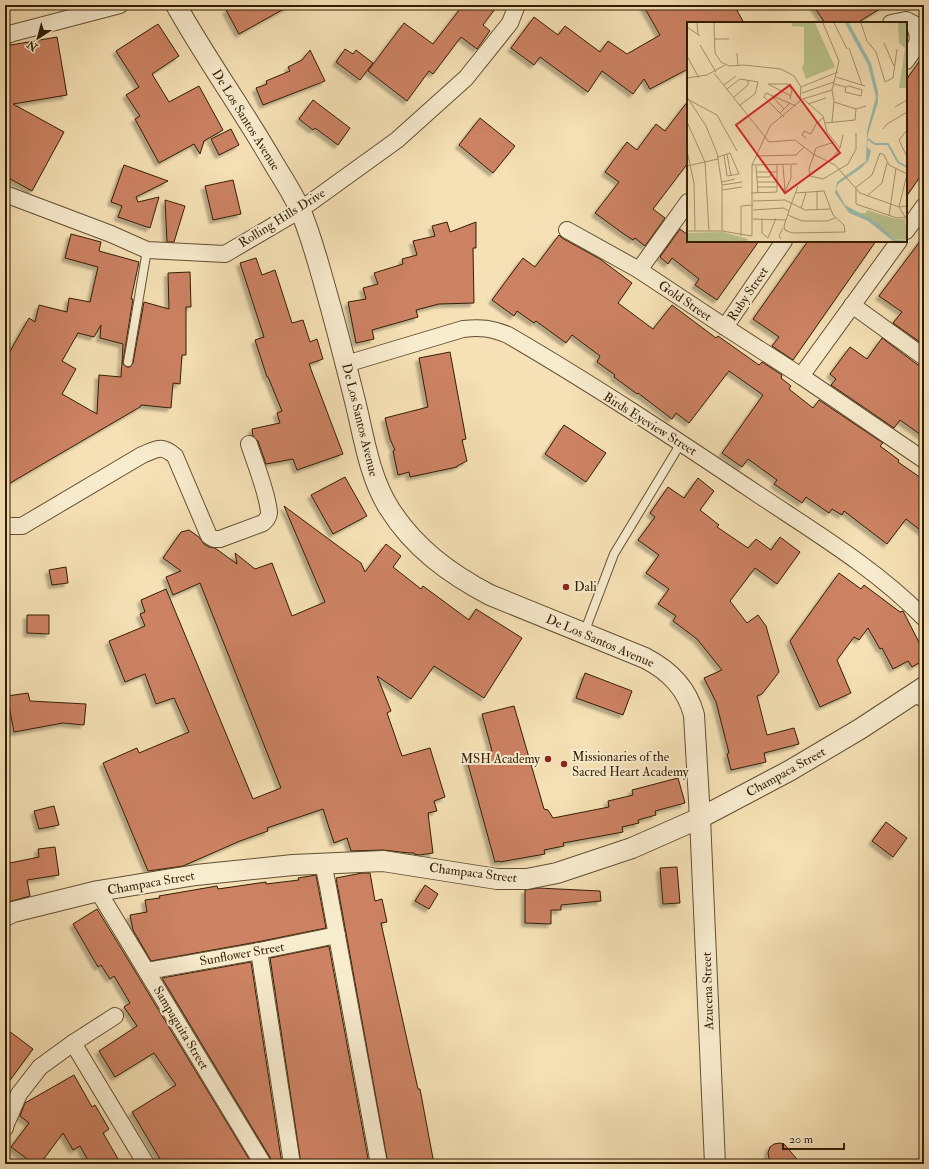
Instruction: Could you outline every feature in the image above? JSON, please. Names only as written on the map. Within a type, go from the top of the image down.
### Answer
[{"type":"street","points":[[5,36],[120,5]]},
{"type":"street","name":"De Los Santos Avenue","points":[[176,5],[193,36],[265,148],[300,210],[312,242],[346,364],[374,477],[389,508],[418,545],[432,558],[468,584],[490,596],[658,664],[670,674],[686,693],[694,715],[700,818]]},
{"type":"street","name":"Rolling Hills Drive","points":[[5,194],[111,234],[147,250],[225,254],[300,210],[396,140],[466,78],[510,23],[517,5]]},
{"type":"street","points":[[896,22],[906,20],[914,24],[918,33],[917,44],[907,59]]},
{"type":"street","points":[[639,270],[687,203]]},
{"type":"street","points":[[907,230],[924,206]]},
{"type":"street","name":"Gold Street","points":[[567,230],[639,270],[801,376],[924,460]]},
{"type":"street","name":"Ruby Street","points":[[725,327],[783,242]]},
{"type":"street","points":[[801,376],[898,242]]},
{"type":"street","points":[[852,305],[924,356]]},
{"type":"street","name":"Birds Eyeview Street","points":[[346,364],[463,329],[479,327],[494,329],[514,339],[681,443],[852,557],[882,579],[924,618]]},
{"type":"street","points":[[5,524],[10,526],[22,526],[142,455],[158,448],[167,449],[175,456],[209,536],[214,539],[220,539],[263,523],[269,514],[264,492],[249,444]]},
{"type":"street","name":"Champaca Street","points":[[5,916],[13,912],[98,892],[196,875],[322,863],[383,861],[496,879],[527,879],[557,873],[632,848],[700,818],[789,771],[920,696]]},
{"type":"street","name":"Azucena Street","points":[[700,818],[715,1164]]},
{"type":"street","points":[[322,863],[337,935],[379,1164]]},
{"type":"street","name":"Sampaguita Street","points":[[98,892],[263,1164]]},
{"type":"street","name":"Sunflower Street","points":[[147,971],[337,935]]},
{"type":"street","points":[[259,951],[292,1164]]},
{"type":"street","points":[[5,1128],[19,1094],[40,1067],[73,1043],[115,1016]]},
{"type":"street","points":[[73,1043],[146,1164]]},
{"type":"lane","points":[[128,362],[147,250]]},
{"type":"lane","points":[[584,633],[614,554],[681,443]]},
{"type":"building","points":[[235,5],[291,5],[239,34],[226,10]]},
{"type":"building","points":[[463,5],[498,5],[483,25],[490,31],[477,49],[461,37],[433,74],[429,71],[407,101],[368,71],[404,23],[433,44]]},
{"type":"building","points":[[643,5],[734,5],[743,22],[687,22],[687,70],[650,89],[644,79],[633,94],[602,71],[588,92],[540,57],[534,65],[511,48],[534,17],[558,35],[565,26],[600,52],[608,41],[627,54],[660,35]]},
{"type":"building","points":[[813,5],[886,5],[859,22],[824,22]]},
{"type":"building","points":[[158,24],[179,56],[152,74],[169,102],[199,86],[223,130],[204,141],[200,154],[194,144],[159,163],[135,119],[140,116],[126,95],[139,87],[116,51]]},
{"type":"building","points":[[57,37],[67,95],[13,104],[64,132],[32,191],[5,176],[5,46]]},
{"type":"building","points":[[345,49],[353,54],[356,50],[373,63],[360,80],[336,62]]},
{"type":"building","points":[[310,50],[325,81],[263,105],[256,88],[267,84],[266,81],[290,71],[288,67],[302,60]]},
{"type":"building","points":[[924,55],[924,171],[907,196],[907,79]]},
{"type":"building","points":[[313,100],[350,128],[338,145],[315,128],[313,130],[299,119]]},
{"type":"building","points":[[687,102],[687,164],[653,209],[665,218],[645,246],[635,238],[633,240],[595,213],[619,182],[605,172],[627,142],[637,150],[656,124],[665,131]]},
{"type":"building","points":[[480,118],[515,146],[493,173],[459,145]]},
{"type":"building","points":[[231,129],[239,145],[219,155],[211,139]]},
{"type":"building","points":[[124,165],[168,181],[136,197],[138,202],[159,197],[150,228],[118,217],[122,206],[111,202]]},
{"type":"building","points":[[233,180],[241,214],[213,220],[205,186]]},
{"type":"building","points":[[165,200],[185,206],[174,242],[167,242]]},
{"type":"building","points":[[447,222],[450,232],[476,222],[476,248],[473,248],[474,303],[439,304],[416,310],[418,317],[372,330],[374,339],[356,343],[348,302],[366,299],[363,288],[378,284],[374,273],[403,264],[402,259],[417,255],[413,241],[435,236],[432,226]]},
{"type":"building","points":[[680,229],[687,234],[687,242],[758,242],[717,300],[695,285],[699,279],[672,258],[668,264],[660,257]]},
{"type":"building","points":[[71,234],[101,242],[99,251],[139,262],[131,299],[133,299],[123,361],[123,364],[127,367],[130,367],[133,363],[144,302],[169,309],[168,273],[190,272],[191,307],[186,307],[186,355],[182,355],[180,384],[173,383],[171,408],[141,405],[140,407],[5,486],[5,360],[29,318],[35,322],[39,305],[67,312],[69,298],[90,302],[98,267],[65,258]],"holes":[[[101,325],[100,338],[123,344],[121,377],[99,375],[97,414],[62,394],[76,369],[62,361],[78,333],[94,337]]]},
{"type":"building","points":[[559,235],[600,259],[632,283],[618,303],[653,329],[672,305],[716,338],[718,336],[759,365],[762,362],[782,375],[781,378],[791,386],[789,389],[813,408],[819,400],[883,443],[880,446],[899,460],[898,462],[924,480],[924,533],[906,519],[887,544],[844,511],[842,515],[832,509],[829,513],[806,497],[802,503],[774,484],[777,480],[748,459],[742,467],[722,453],[763,395],[729,371],[689,423],[676,413],[672,419],[614,377],[615,375],[597,362],[600,356],[572,335],[566,343],[536,321],[534,323],[517,311],[514,316],[492,300],[523,258],[535,267]]},
{"type":"building","points":[[924,236],[924,345],[893,323],[902,312],[879,296]]},
{"type":"building","points":[[807,242],[875,242],[793,360],[772,346],[779,337],[753,319]]},
{"type":"building","points":[[256,258],[262,275],[275,270],[292,323],[303,320],[310,342],[317,339],[323,359],[309,364],[343,454],[297,470],[293,459],[266,464],[258,441],[253,436],[252,429],[280,423],[277,413],[282,411],[267,377],[255,340],[264,337],[240,263]]},
{"type":"building","points":[[882,338],[918,365],[924,366],[924,437],[900,420],[894,428],[831,385],[836,379],[830,374],[850,347],[867,359]]},
{"type":"building","points":[[450,352],[466,439],[462,440],[467,461],[457,467],[410,477],[409,472],[398,475],[393,451],[395,450],[390,439],[385,418],[428,407],[419,358]]},
{"type":"building","points":[[564,425],[606,453],[586,482],[545,454]]},
{"type":"building","points":[[345,477],[367,516],[333,534],[311,495]]},
{"type":"building","points":[[698,478],[714,491],[700,510],[719,525],[717,527],[748,548],[756,539],[771,550],[780,537],[800,552],[777,584],[755,568],[730,601],[747,623],[758,615],[766,626],[779,672],[762,694],[757,696],[767,735],[794,728],[799,744],[764,753],[766,762],[731,770],[727,754],[729,753],[716,702],[704,678],[722,670],[697,639],[673,621],[676,616],[658,604],[669,589],[646,573],[659,555],[638,540],[655,517],[650,513],[668,487],[684,498]]},
{"type":"building","points":[[284,506],[361,563],[365,572],[386,544],[401,556],[393,567],[421,589],[423,586],[469,620],[476,609],[522,638],[484,698],[434,666],[411,699],[377,676],[391,711],[387,713],[402,756],[430,748],[445,797],[434,801],[437,811],[428,813],[433,853],[419,855],[414,853],[383,850],[351,851],[347,838],[334,843],[323,809],[267,828],[268,831],[240,841],[183,866],[148,871],[103,763],[137,748],[139,753],[189,732],[174,698],[156,704],[145,674],[125,682],[109,641],[145,626],[140,614],[145,612],[141,600],[166,589],[253,799],[281,788],[200,583],[173,595],[166,577],[181,571],[163,558],[181,532],[189,530],[199,537],[204,544],[215,548],[237,564],[235,553],[255,569],[272,563],[292,616],[325,602]]},
{"type":"building","points":[[66,567],[68,583],[52,585],[49,570]]},
{"type":"building","points":[[839,573],[861,589],[864,585],[900,612],[903,611],[924,652],[924,660],[912,667],[908,661],[893,669],[882,648],[880,649],[868,628],[859,640],[854,637],[837,660],[851,693],[820,707],[790,641]]},
{"type":"building","points":[[27,615],[49,615],[49,634],[27,633]]},
{"type":"building","points":[[585,673],[632,691],[623,715],[576,698]]},
{"type":"building","points":[[28,693],[30,701],[86,704],[84,725],[63,723],[14,732],[7,696]]},
{"type":"building","points":[[514,706],[544,809],[548,810],[553,818],[609,807],[608,801],[633,795],[632,790],[678,778],[685,803],[655,811],[656,815],[638,820],[639,823],[622,827],[623,832],[563,843],[564,846],[544,850],[545,854],[495,862],[466,757],[492,751],[482,714]]},
{"type":"building","points":[[54,806],[59,825],[39,829],[34,811]]},
{"type":"building","points":[[886,822],[907,838],[893,857],[872,841]]},
{"type":"building","points":[[55,847],[59,875],[27,880],[30,896],[5,903],[5,864],[39,857],[38,849]]},
{"type":"building","points":[[677,867],[680,903],[663,904],[660,868]]},
{"type":"building","points":[[370,873],[375,901],[382,899],[387,922],[381,923],[418,1089],[420,1089],[434,1164],[388,1164],[336,878]]},
{"type":"building","points":[[316,875],[326,928],[151,961],[133,930],[130,915],[147,912],[145,900],[160,898],[159,896],[217,886],[218,889],[266,882],[266,884],[299,880],[298,878]]},
{"type":"building","points":[[425,885],[438,894],[429,909],[415,901]]},
{"type":"building","points":[[538,888],[600,891],[601,901],[561,905],[561,910],[551,910],[551,924],[525,923],[525,890]]},
{"type":"building","points":[[97,909],[252,1164],[163,1164],[132,1112],[176,1085],[154,1053],[115,1077],[99,1051],[137,1026],[124,1007],[130,1003],[114,976],[110,979],[101,965],[98,967],[73,924]]},
{"type":"building","points":[[329,946],[369,1164],[301,1164],[270,958]]},
{"type":"building","points":[[251,962],[282,1164],[272,1164],[271,1159],[162,978]]},
{"type":"building","points":[[5,1028],[33,1049],[5,1087]]},
{"type":"building","points":[[74,1075],[92,1107],[95,1105],[109,1129],[103,1133],[121,1164],[90,1164],[80,1146],[73,1150],[63,1133],[40,1164],[34,1164],[11,1147],[29,1123],[20,1116],[25,1103]]},
{"type":"building","points":[[780,1143],[785,1145],[801,1164],[773,1164],[768,1153],[770,1147],[774,1144]]},
{"type":"place","name":"Dali","points":[[566,587]]},
{"type":"place","name":"MSH Academy","points":[[548,759]]},
{"type":"place","name":"Missionaries of the Sacred Heart Academy","points":[[564,764]]}]
